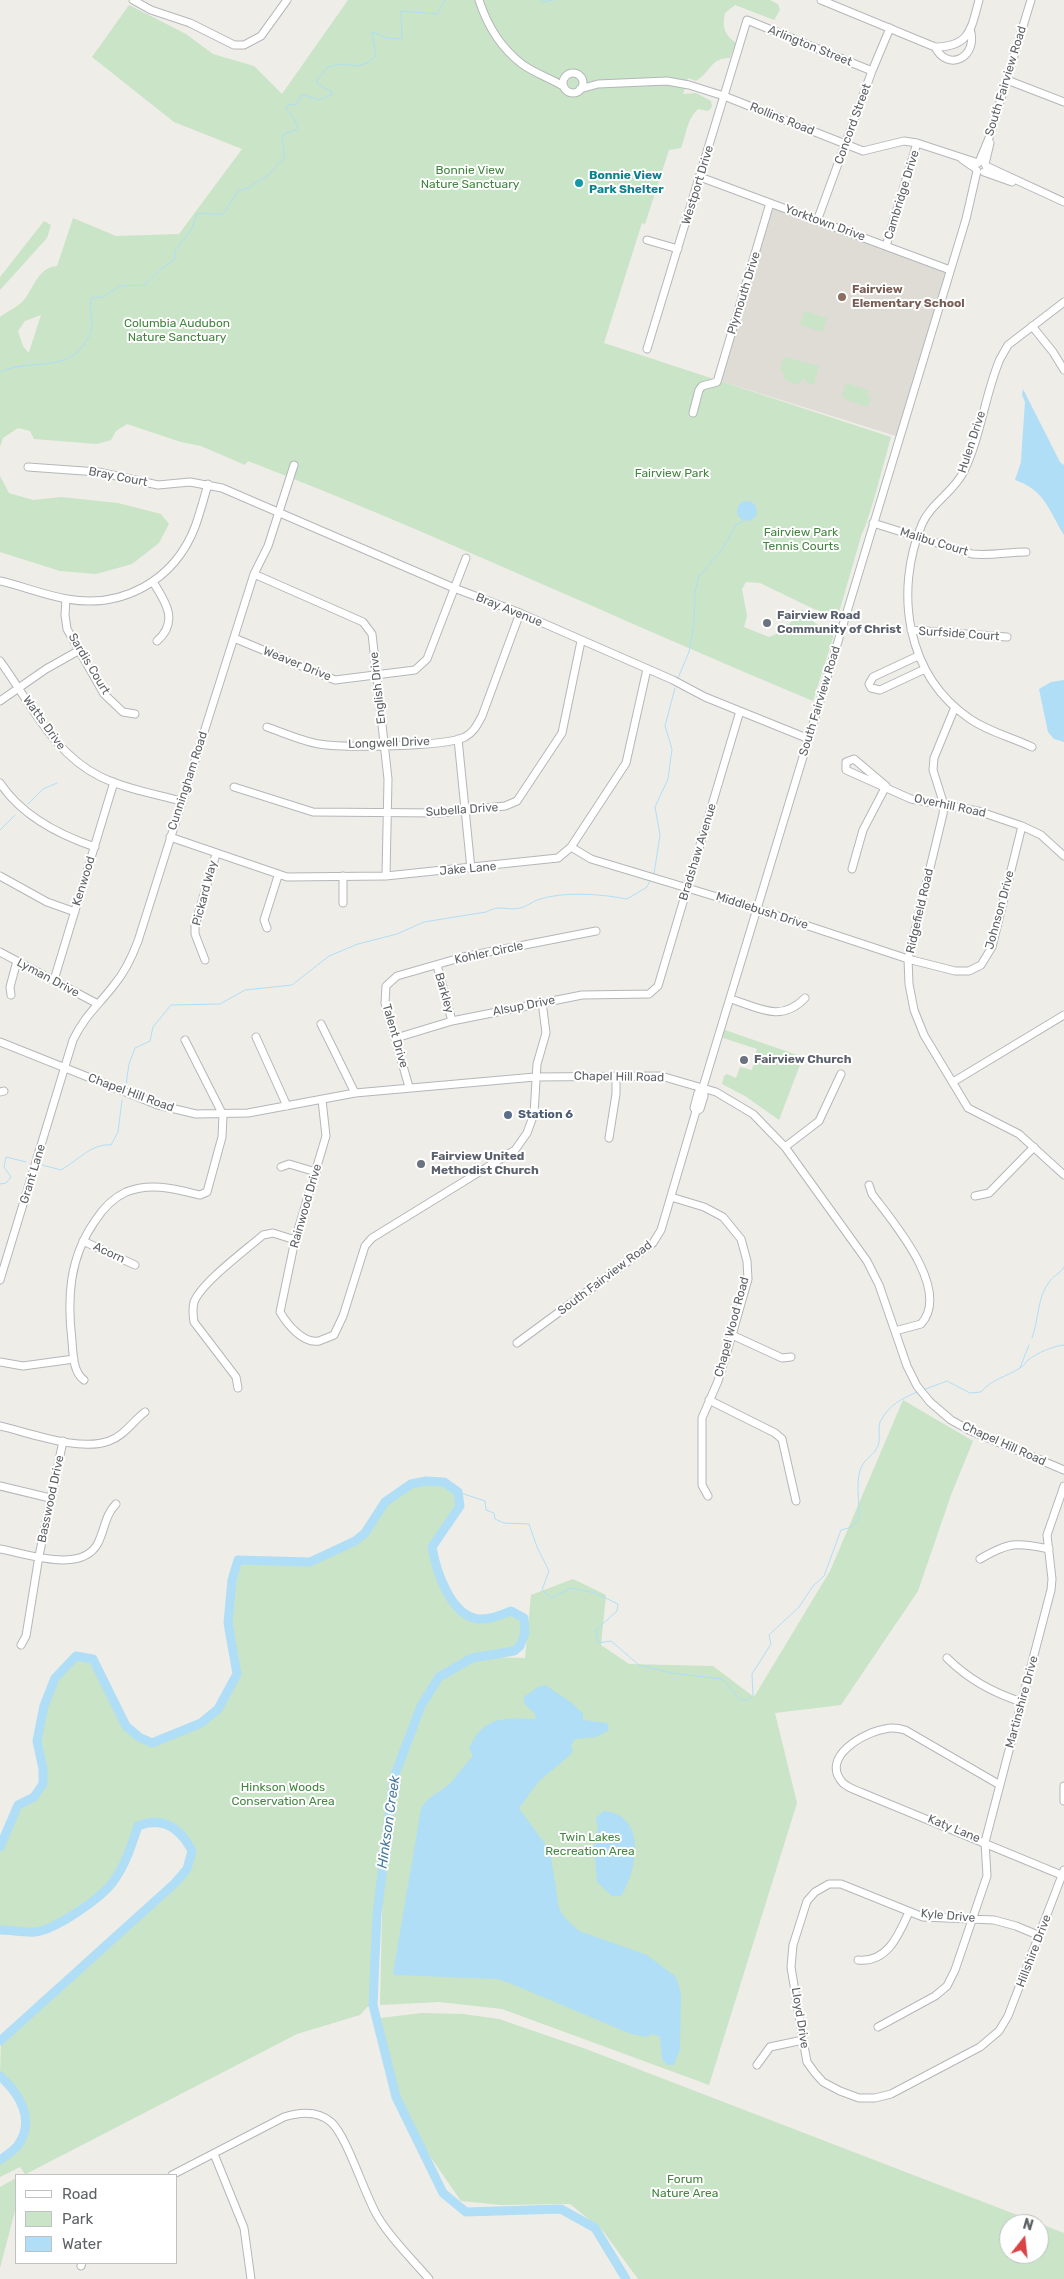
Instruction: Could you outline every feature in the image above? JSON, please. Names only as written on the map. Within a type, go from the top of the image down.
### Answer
[{"type":"street","points":[[133,0],[151,10],[190,24],[225,42],[244,45],[261,36],[287,0]]},
{"type":"street","name":"Rollins Road","points":[[479,0],[488,24],[505,48],[523,64],[548,77],[572,93],[598,84],[667,81],[689,85],[724,96],[863,151],[904,142],[917,143],[962,159],[1064,202]]},
{"type":"street","points":[[821,0],[935,47],[958,44],[966,38],[980,0]]},
{"type":"street","name":"South Fairview Road","points":[[517,1344],[653,1243],[661,1230],[696,1111],[700,1110],[704,1096],[703,1087],[981,167],[990,144],[990,138],[1031,0]]},
{"type":"street","name":"Arlington Street","points":[[747,20],[872,71]]},
{"type":"street","name":"Westport Drive","points":[[647,349],[747,20]]},
{"type":"street","name":"Concord Street","points":[[817,221],[872,71],[890,28]]},
{"type":"street","points":[[935,47],[939,55],[946,59],[962,58],[969,52],[972,46],[970,29]]},
{"type":"street","name":"Rollins Road","points":[[548,77],[575,74],[598,84]]},
{"type":"street","points":[[563,86],[563,80],[566,75]]},
{"type":"street","points":[[580,77],[582,83],[580,89]]},
{"type":"street","points":[[1007,80],[1064,102]]},
{"type":"street","name":"Cambridge Drive","points":[[886,246],[917,143]]},
{"type":"street","name":"Yorktown Drive","points":[[700,177],[950,270]]},
{"type":"street","name":"Plymouth Drive","points":[[693,413],[699,390],[702,386],[717,382],[770,203]]},
{"type":"street","points":[[647,240],[678,249]]},
{"type":"street","name":"Hulen Drive","points":[[1032,747],[994,733],[955,707],[938,689],[918,656],[907,607],[908,581],[918,538],[928,514],[956,486],[965,468],[1000,358],[1008,345],[1064,302]]},
{"type":"street","points":[[1032,326],[1054,352],[1064,370]]},
{"type":"street","name":"Cunningham Road","points":[[66,1068],[77,1032],[96,1004],[114,985],[130,961],[254,574],[268,546],[294,465]]},
{"type":"street","name":"Bray Court","points":[[28,467],[98,472],[158,485],[190,482],[208,484]]},
{"type":"street","points":[[0,581],[66,599],[93,602],[116,599],[138,592],[170,568],[182,553],[195,528],[208,484]]},
{"type":"street","name":"Bray Avenue","points":[[208,484],[279,512],[454,588],[520,613],[647,669],[705,697],[809,739]]},
{"type":"street","name":"Malibu Court","points":[[873,523],[972,554],[988,556],[1010,552],[1026,552]]},
{"type":"street","name":"Weaver Drive","points":[[234,638],[329,678],[377,676],[415,670],[422,666],[426,659],[466,558]]},
{"type":"street","name":"English Drive","points":[[254,574],[363,622],[372,634],[388,780],[386,876]]},
{"type":"street","points":[[153,582],[168,607],[169,617],[164,635],[157,641]]},
{"type":"street","name":"Sardis Court","points":[[66,599],[65,615],[68,629],[78,651],[104,694],[124,712],[135,714]]},
{"type":"street","points":[[470,869],[458,740],[475,729],[482,716],[520,613]]},
{"type":"street","name":"Surfside Court","points":[[911,630],[1007,637]]},
{"type":"street","name":"Subella Drive","points":[[234,787],[313,812],[439,813],[505,806],[517,801],[562,733],[581,641]]},
{"type":"street","points":[[0,701],[18,687],[78,651]]},
{"type":"street","points":[[918,656],[873,677],[869,684],[871,688],[880,690],[925,668]]},
{"type":"street","name":"Watts Drive","points":[[0,661],[62,749],[86,768],[114,782],[181,801]]},
{"type":"street","name":"Jake Lane","points":[[170,837],[278,876],[386,876],[470,869],[558,858],[571,847],[626,762],[647,669]]},
{"type":"street","points":[[944,805],[933,770],[933,764],[955,707]]},
{"type":"street","name":"Bradshaw Avenue","points":[[654,992],[658,986],[740,711]]},
{"type":"street","name":"Longwell Drive","points":[[267,727],[318,744],[410,745],[458,740]]},
{"type":"street","name":"Overhill Road","points":[[886,786],[854,759],[846,762],[846,770],[886,786],[911,799],[978,811],[1022,826],[1041,835],[1064,856]]},
{"type":"street","name":"Kenwood","points":[[54,980],[114,782]]},
{"type":"street","points":[[0,783],[15,801],[37,820],[74,840],[95,847]]},
{"type":"street","points":[[852,868],[863,830],[886,786]]},
{"type":"street","name":"Ridgefield Road","points":[[944,805],[908,959],[909,984],[914,1010],[924,1034],[968,1108],[1019,1134],[1064,1175]]},
{"type":"street","name":"Johnson Drive","points":[[955,971],[969,971],[981,965],[988,956],[1022,826]]},
{"type":"street","name":"Middlebush Drive","points":[[571,847],[591,859],[757,909],[908,959],[955,971]]},
{"type":"street","name":"Pickard Way","points":[[205,960],[195,934],[195,925],[216,854]]},
{"type":"street","points":[[0,876],[32,895],[75,912]]},
{"type":"street","points":[[267,928],[264,920],[278,876]]},
{"type":"street","points":[[343,876],[343,903]]},
{"type":"street","name":"Kohler Circle","points":[[386,986],[397,976],[463,957],[596,931]]},
{"type":"street","name":"Lyman Drive","points":[[0,952],[96,1004]]},
{"type":"street","points":[[11,995],[10,987],[17,961]]},
{"type":"street","name":"Barkley","points":[[437,965],[452,1021]]},
{"type":"street","name":"Talent Drive","points":[[386,986],[385,1003],[409,1087]]},
{"type":"street","name":"Alsup Drive","points":[[396,1038],[452,1021],[542,1002],[582,995],[649,994],[654,992]]},
{"type":"street","points":[[731,999],[774,1012],[787,1011],[804,998]]},
{"type":"street","points":[[535,1077],[546,1033],[542,1002]]},
{"type":"street","points":[[953,1082],[1063,1019]]},
{"type":"street","points":[[321,1024],[355,1093]]},
{"type":"street","points":[[256,1037],[287,1106]]},
{"type":"street","points":[[84,1380],[79,1376],[74,1358],[69,1299],[73,1269],[83,1240],[101,1212],[124,1193],[144,1187],[167,1187],[200,1196],[208,1192],[222,1137],[223,1115],[185,1040]]},
{"type":"street","name":"Chapel Hill Road","points":[[0,1042],[164,1107],[196,1114],[223,1115],[287,1106],[355,1093],[535,1077],[661,1076],[716,1092],[753,1114],[785,1147],[867,1261],[879,1285],[905,1362],[917,1386],[930,1402],[951,1420],[969,1430],[1064,1470]]},
{"type":"street","name":"Grant Lane","points":[[0,1280],[66,1068]]},
{"type":"street","points":[[785,1147],[819,1121],[841,1074]]},
{"type":"street","points":[[609,1138],[616,1094],[616,1076]]},
{"type":"street","name":"Rainwood Drive","points":[[322,1100],[326,1136],[296,1240],[280,1312],[287,1324],[305,1337],[317,1341],[334,1335],[343,1316],[365,1246],[383,1230],[492,1166],[515,1150],[527,1133],[534,1114],[535,1077]]},
{"type":"street","points":[[975,1196],[989,1193],[1034,1147]]},
{"type":"street","points":[[281,1167],[289,1164],[316,1172]]},
{"type":"street","points":[[869,1185],[872,1194],[914,1250],[923,1273],[929,1299],[930,1309],[921,1324],[895,1332]]},
{"type":"street","name":"Chapel Wood Road","points":[[671,1197],[704,1207],[723,1218],[741,1239],[747,1261],[748,1279],[732,1335],[718,1381],[702,1418],[702,1485],[708,1496]]},
{"type":"street","points":[[238,1388],[236,1377],[194,1322],[192,1310],[195,1302],[202,1289],[263,1235],[273,1233],[296,1240]]},
{"type":"street","name":"Acorn","points":[[83,1240],[136,1265]]},
{"type":"street","points":[[732,1335],[782,1358],[791,1357]]},
{"type":"street","points":[[0,1362],[23,1366],[74,1358]]},
{"type":"street","points":[[709,1400],[775,1433],[782,1439],[796,1501]]},
{"type":"street","points":[[0,1426],[84,1444],[110,1441],[145,1412]]},
{"type":"street","name":"Basswood Drive","points":[[21,1645],[26,1636],[50,1498],[63,1441]]},
{"type":"street","points":[[0,1486],[50,1498]]},
{"type":"street","name":"Martinshire Drive","points":[[878,2027],[935,1996],[947,1986],[955,1970],[973,1919],[979,1894],[987,1876],[985,1842],[1051,1590],[1048,1525],[1064,1486]]},
{"type":"street","points":[[0,1549],[67,1561],[79,1560],[91,1553],[98,1542],[108,1511],[116,1504]]},
{"type":"street","points":[[980,1559],[1007,1545],[1022,1543],[1049,1549]]},
{"type":"street","points":[[947,1658],[957,1668],[996,1694],[1022,1702]]},
{"type":"street","name":"Katy Lane","points":[[1000,1785],[905,1730],[895,1728],[883,1729],[846,1746],[842,1750],[837,1768],[844,1783],[860,1792],[1063,1874]]},
{"type":"street","points":[[1064,1786],[1064,1801]]},
{"type":"street","name":"Hillshire Drive","points":[[999,2031],[1008,2016],[1063,1874]]},
{"type":"street","name":"Kyle Drive","points":[[829,1884],[852,1887],[909,1912],[923,1916],[1004,1922],[1040,1936]]},
{"type":"street","name":"Lloyd Drive","points":[[829,1884],[815,1892],[807,1901],[793,1945],[792,1967],[807,2062],[823,2082],[859,2098],[875,2098],[891,2094],[980,2047],[999,2031]]},
{"type":"street","points":[[858,1960],[867,1961],[893,1946],[909,1912]]},
{"type":"street","points":[[758,2065],[770,2047],[803,2040]]},
{"type":"street","points":[[174,2174],[284,2117],[297,2113],[311,2112],[330,2120],[336,2127],[378,2218],[429,2279]]},
{"type":"street","points":[[214,2154],[244,2228],[251,2279]]},
{"type":"shaded area","name":"Fairview Elementary School","points":[[770,203],[950,270],[899,437],[717,380]]},
{"type":"green space","points":[[348,0],[770,0],[778,4],[780,10],[774,20],[735,5],[725,13],[725,30],[736,43],[730,58],[724,58],[715,62],[696,81],[688,78],[683,94],[696,93],[711,101],[712,107],[708,111],[698,109],[689,123],[681,148],[669,150],[645,224],[642,223],[604,343],[891,437],[838,616],[814,609],[760,583],[746,582],[742,589],[747,616],[744,627],[769,637],[786,630],[790,633],[792,631],[788,625],[802,610],[808,613],[818,625],[833,629],[833,638],[813,701],[319,489],[248,461],[245,465],[201,446],[181,442],[127,424],[116,431],[111,440],[97,444],[34,439],[30,431],[18,428],[3,438],[0,447],[0,317],[23,301],[45,270],[57,266],[73,218],[116,236],[179,234],[242,149],[174,122],[92,57],[129,5],[186,34],[213,54],[254,66],[282,94]],"holes":[[[41,315],[29,352],[23,346],[18,331],[25,321]]]},
{"type":"green space","points":[[44,221],[51,225],[47,238],[0,290],[0,277]]},
{"type":"green space","points":[[804,311],[827,318],[823,332],[800,325]]},
{"type":"green space","points":[[784,357],[819,366],[814,385],[807,383],[804,378],[796,385],[783,378],[785,375],[780,369]]},
{"type":"green space","points":[[846,383],[869,390],[867,396],[871,397],[868,407],[846,400],[842,396]]},
{"type":"green space","points":[[0,476],[9,493],[33,500],[61,497],[118,503],[161,514],[169,524],[159,543],[132,564],[96,574],[60,571],[0,552]]},
{"type":"green space","points":[[722,1029],[803,1057],[779,1120],[745,1096],[722,1084],[724,1076],[727,1074],[736,1078],[740,1067],[752,1070],[757,1049],[720,1037]]},
{"type":"green space","points":[[903,1400],[973,1441],[951,1495],[918,1591],[841,1705],[775,1713],[797,1803],[709,2085],[502,2009],[439,2002],[380,2005],[383,1873],[377,1914],[373,2005],[367,2007],[360,2015],[297,2034],[26,2174],[20,2167],[0,2177],[0,2160],[18,2145],[23,2136],[25,2126],[25,2116],[19,2098],[0,2076],[1,2040],[83,1969],[175,1883],[187,1869],[192,1851],[182,1836],[170,1826],[156,1822],[138,1825],[119,1873],[101,1895],[78,1912],[44,1930],[31,1932],[0,1930],[0,1847],[18,1805],[34,1797],[43,1784],[43,1769],[37,1741],[44,1706],[55,1678],[76,1656],[93,1659],[126,1726],[139,1737],[152,1743],[201,1723],[218,1709],[237,1674],[228,1623],[232,1580],[238,1560],[310,1562],[355,1541],[365,1533],[385,1502],[411,1484],[426,1481],[444,1482],[458,1492],[460,1506],[432,1547],[441,1579],[452,1601],[468,1616],[478,1619],[491,1618],[511,1611],[524,1618],[523,1634],[519,1645],[513,1650],[473,1658],[462,1664],[488,1657],[525,1658],[531,1595],[573,1579],[606,1595],[601,1645],[629,1664],[713,1666],[754,1697],[830,1571]],"holes":[[[401,1762],[387,1845],[394,1777]]]},
{"type":"green space","name":"Forum Nature Area","points":[[422,2013],[463,2014],[499,2019],[586,2049],[1015,2214],[999,2214],[999,2264],[1049,2264],[1049,2227],[1064,2233],[1064,2279],[638,2279],[603,2231],[570,2204],[501,2205],[461,2201],[427,2152],[394,2090],[380,2018]]},
{"type":"green space","points":[[15,2179],[15,2211],[0,2268],[0,2187]]},
{"type":"water","points":[[1023,389],[1060,462],[1064,465],[1064,535],[1040,495],[1025,484],[1015,480],[1021,462],[1025,402],[1022,395]]},
{"type":"water","points":[[743,501],[751,501],[757,507],[757,515],[751,521],[743,521],[737,515],[737,507]]},
{"type":"water","points":[[1064,680],[1064,742],[1054,739],[1048,732],[1039,689],[1051,682]]},
{"type":"water","points":[[545,1685],[572,1703],[583,1714],[583,1720],[607,1723],[609,1730],[596,1737],[575,1739],[571,1746],[573,1751],[569,1756],[539,1781],[519,1808],[550,1851],[559,1908],[564,1917],[579,1931],[647,1955],[676,1977],[681,1994],[680,2049],[674,2065],[667,2065],[662,2059],[660,2037],[653,2034],[646,2037],[631,2034],[507,1982],[496,1979],[396,1975],[393,1973],[421,1809],[428,1800],[449,1784],[473,1756],[469,1748],[482,1729],[489,1724],[505,1719],[536,1719],[535,1714],[524,1703],[524,1697],[538,1687]]},
{"type":"water","points":[[603,1811],[617,1814],[627,1822],[633,1832],[635,1845],[632,1872],[621,1896],[612,1896],[597,1882],[594,1847],[598,1826],[596,1818]]},
{"type":"waterway","points":[[0,372],[12,368],[61,361],[81,348],[91,331],[90,307],[92,298],[103,297],[120,286],[145,285],[160,270],[175,259],[175,251],[191,230],[197,214],[223,214],[239,190],[250,188],[267,176],[285,158],[282,138],[284,134],[296,130],[298,125],[286,108],[289,104],[295,105],[303,95],[319,100],[331,95],[332,92],[318,84],[317,80],[328,67],[340,64],[357,66],[367,63],[376,56],[372,32],[387,38],[402,39],[401,11],[437,14],[445,0]]},
{"type":"waterway","points":[[540,0],[542,2],[554,0]]},
{"type":"waterway","points":[[678,678],[689,652],[694,625],[695,592],[699,576],[721,551],[736,525],[744,521]]},
{"type":"waterway","points":[[654,874],[660,835],[655,807],[668,779],[672,749],[665,726],[675,688]]},
{"type":"waterway","points":[[28,804],[43,789],[57,783]]},
{"type":"waterway","points":[[0,830],[15,815]]},
{"type":"waterway","points":[[126,1085],[129,1064],[135,1048],[150,1041],[153,1027],[171,1005],[220,1004],[245,990],[292,985],[329,956],[358,944],[397,934],[424,922],[486,912],[495,908],[515,909],[524,907],[537,900],[559,895],[594,895],[627,899],[647,887],[650,881]]},
{"type":"waterway","points":[[42,1165],[61,1170],[85,1153],[97,1147],[111,1145],[118,1132],[122,1100]]},
{"type":"waterway","points":[[0,1184],[6,1183],[11,1177],[4,1167],[6,1157],[26,1162]]},
{"type":"waterway","points":[[1032,1338],[1040,1301],[1046,1287],[1064,1267]]},
{"type":"waterway","points":[[1020,1368],[1029,1345]]},
{"type":"waterway","points":[[923,1390],[947,1381],[970,1393],[981,1392],[994,1381],[1015,1371],[1036,1355],[1050,1348],[1064,1345]]},
{"type":"waterway","points":[[458,1492],[485,1501],[486,1510],[494,1513],[495,1519],[504,1523],[529,1524],[537,1547],[549,1571],[542,1590],[551,1598],[571,1588],[595,1593],[618,1604],[617,1611],[596,1630],[598,1643],[611,1641],[639,1665],[671,1673],[722,1679],[741,1700],[748,1700],[753,1696],[752,1674],[771,1644],[769,1635],[799,1607],[813,1586],[824,1576],[841,1530],[852,1527],[859,1518],[858,1490],[860,1470],[878,1446],[880,1422],[892,1406],[919,1391]]},
{"type":"waterway","name":"Hinkson Creek","points":[[0,1847],[18,1805],[34,1797],[43,1784],[43,1769],[37,1741],[44,1706],[55,1678],[76,1656],[93,1659],[126,1726],[139,1737],[152,1743],[201,1723],[218,1709],[237,1674],[228,1623],[232,1580],[238,1560],[310,1562],[355,1541],[365,1533],[385,1502],[411,1484],[426,1481],[444,1482],[458,1492],[460,1506],[432,1547],[446,1590],[452,1601],[468,1616],[487,1619],[511,1611],[524,1618],[525,1633],[520,1646],[514,1651],[472,1658],[439,1677],[421,1706],[394,1777],[377,1914],[373,2005],[396,2097],[443,2193],[466,2212],[561,2209],[595,2228],[626,2279]]},
{"type":"waterway","name":"Hinkson Creek","points":[[0,1930],[31,1932],[44,1930],[78,1912],[101,1895],[119,1873],[138,1826],[155,1822],[170,1826],[182,1836],[192,1851],[187,1869],[175,1883],[0,2041]]},
{"type":"waterway","name":"Hinkson Creek","points":[[0,2076],[19,2099],[25,2117],[23,2136],[18,2145],[0,2160]]},
{"type":"place","name":"Bonnie View Park Shelter","points":[[579,183]]},
{"type":"place","name":"Fairview Elementary School","points":[[842,297]]},
{"type":"place","name":"Fairview Road Community of Christ","points":[[767,623]]},
{"type":"place","name":"Fairview Church","points":[[744,1060]]},
{"type":"place","name":"Station 6","points":[[508,1115]]},
{"type":"place","name":"Fairview United Methodist Church","points":[[421,1164]]},
{"type":"park label","name":"Bonnie View Nature Sanctuary","points":[[470,178]]},
{"type":"park label","name":"Columbia Audubon Nature Sanctuary","points":[[177,331]]},
{"type":"park label","name":"Fairview Park","points":[[672,474]]},
{"type":"park label","name":"Fairview Park Tennis Courts","points":[[801,540]]},
{"type":"park label","name":"Hinkson Woods Conservation Area","points":[[283,1795]]},
{"type":"park label","name":"Twin Lakes Recreation Area","points":[[590,1845]]}]
